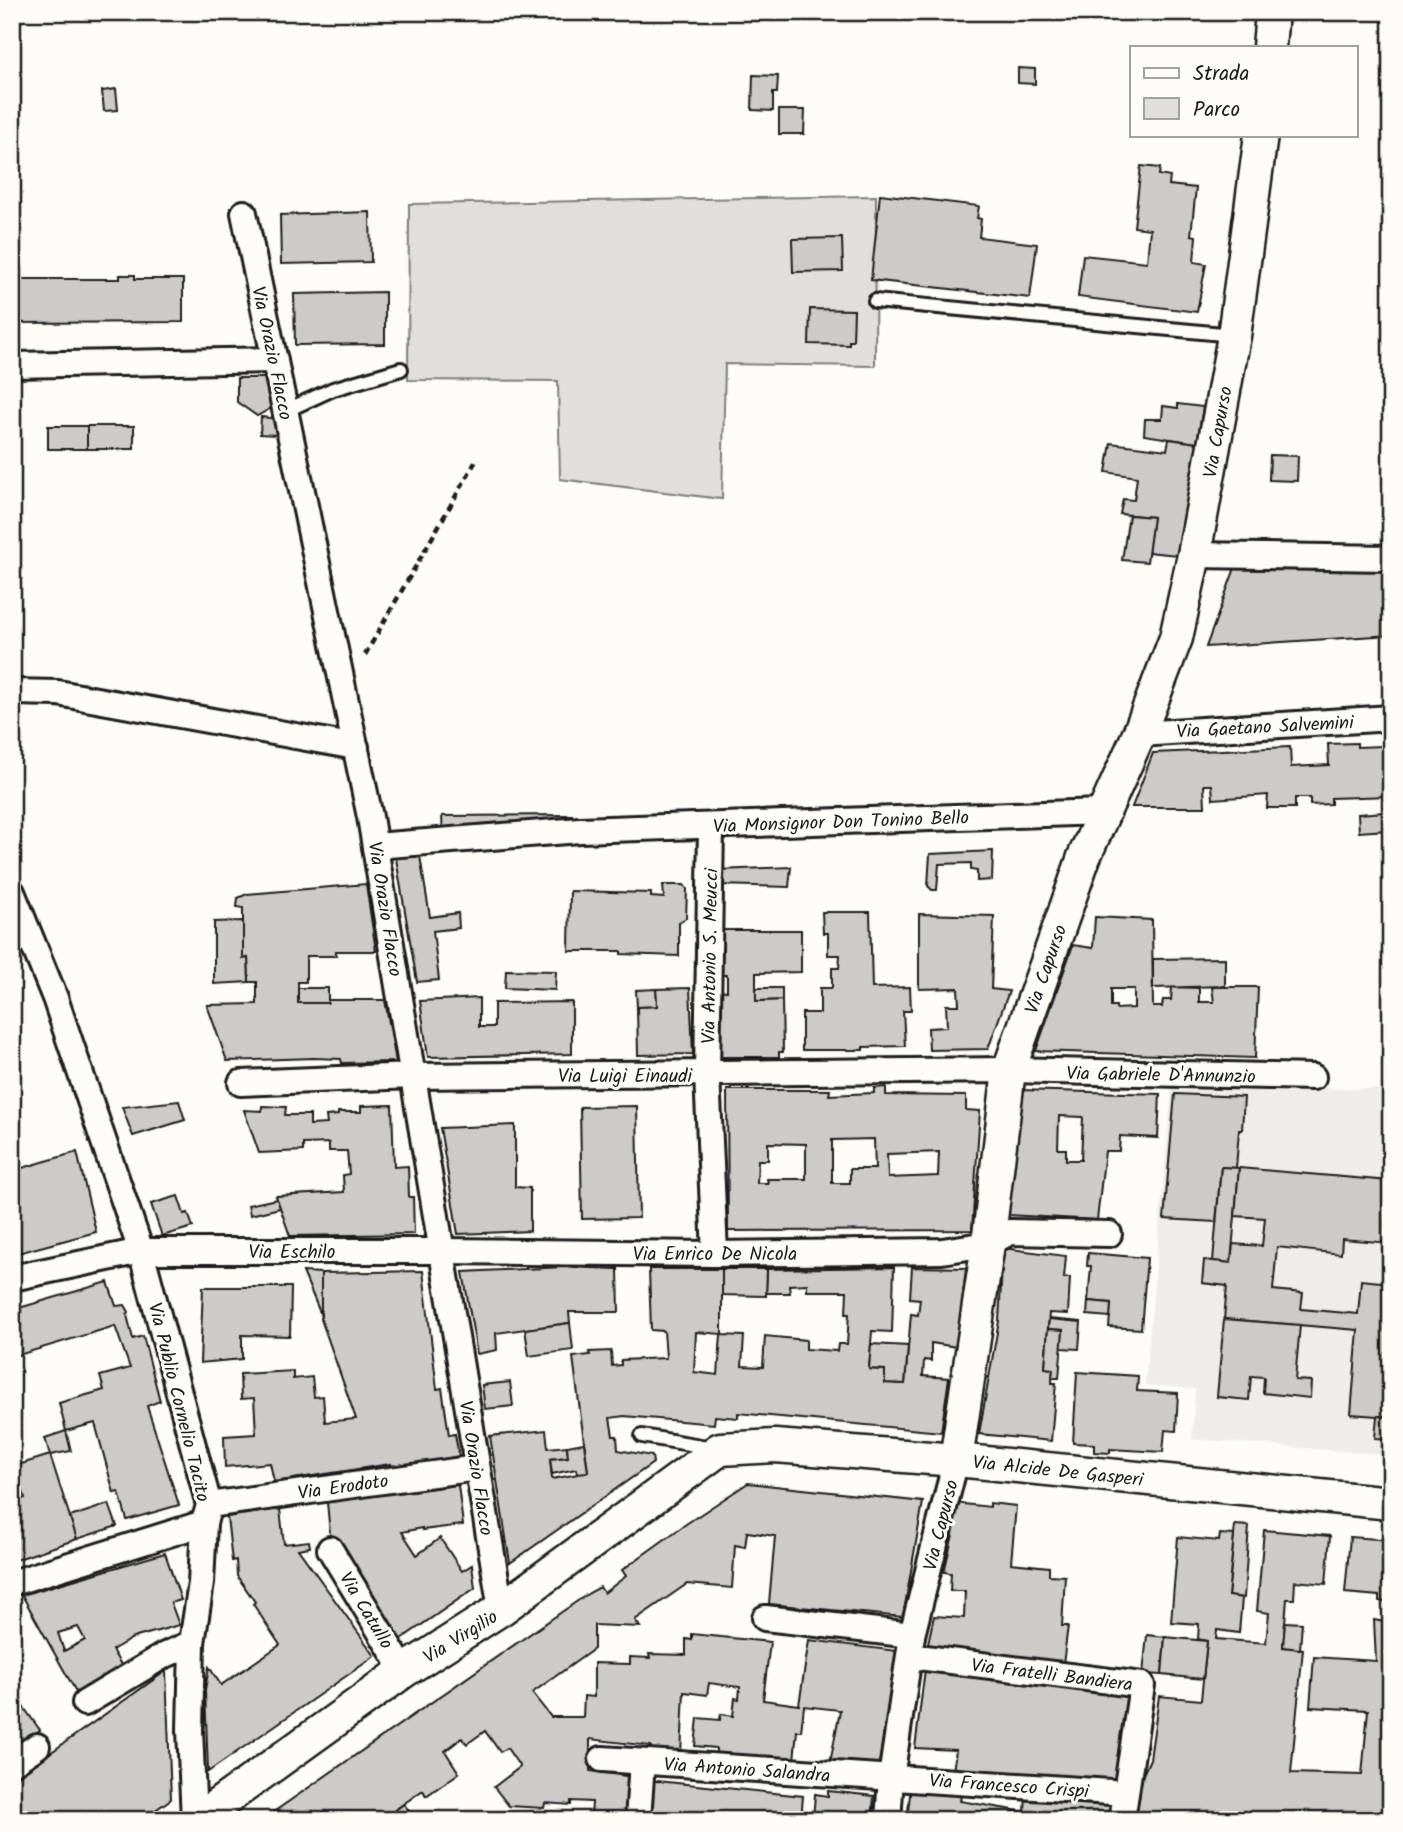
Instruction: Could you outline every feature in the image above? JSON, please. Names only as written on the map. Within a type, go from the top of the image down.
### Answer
[{"type":"street","points":[[1269,46],[1272,12]]},
{"type":"street","name":"Via Capurso","points":[[888,1820],[891,1778],[911,1646],[956,1460],[988,1244],[1009,1070],[1084,857],[1139,734],[1176,638],[1234,335],[1261,136]]},
{"type":"street","name":"Via Orazio Flacco","points":[[244,213],[375,846],[501,1609]]},
{"type":"street","points":[[12,365],[275,360]]},
{"type":"street","points":[[1194,555],[1391,558]]},
{"type":"street","points":[[12,692],[58,693],[356,747]]},
{"type":"street","name":"Via Gaetano Salvemini","points":[[1139,734],[1391,719]]},
{"type":"street","name":"Via Monsignor Don Tonino Bello","points":[[375,846],[580,830],[1102,812]]},
{"type":"street","name":"Via Antonio S. Meucci","points":[[711,826],[707,1074],[715,1254]]},
{"type":"street","name":"Via Publio Cornelio Tacito","points":[[12,892],[55,998],[141,1251],[207,1514],[192,1643],[190,1730],[196,1820]]},
{"type":"street","name":"Via Luigi Einaudi","points":[[241,1083],[413,1076],[1009,1070]]},
{"type":"street","name":"Via Gabriele D'Annunzio","points":[[1009,1070],[1313,1077]]},
{"type":"street","name":"Via Enrico De Nicola","points":[[442,1251],[715,1254],[942,1251],[988,1244],[1010,1232],[1108,1234]]},
{"type":"street","name":"Via Eschilo","points":[[12,1278],[141,1251],[442,1251]]},
{"type":"street","name":"Via Alcide De Gasperi","points":[[720,1449],[775,1446],[956,1460],[1391,1503]]},
{"type":"street","name":"Via Virgilio","points":[[196,1820],[404,1671],[501,1609],[720,1449]]},
{"type":"street","name":"Via Erodoto","points":[[12,1583],[207,1514],[477,1468]]},
{"type":"street","name":"Via Catullo","points":[[330,1549],[404,1671]]},
{"type":"street","points":[[765,1618],[911,1646]]},
{"type":"street","points":[[85,1703],[163,1656],[192,1643]]},
{"type":"street","name":"Via Fratelli Bandiera","points":[[911,1646],[1142,1685],[1122,1820]]},
{"type":"street","points":[[12,1763],[37,1746]]},
{"type":"street","name":"Via Antonio Salandra","points":[[602,1759],[891,1778]]},
{"type":"street","points":[[638,1820],[642,1762]]},
{"type":"street","name":"Via Francesco Crispi","points":[[891,1778],[1126,1793]]},
{"type":"lane","points":[[875,301],[1234,335]]},
{"type":"lane","points":[[285,411],[333,389],[401,369]]},
{"type":"lane","name":"Via Alcide De Gasperi","points":[[642,1436],[720,1449]]},
{"type":"path","points":[[344,692],[477,458]]},
{"type":"shaded area","points":[[1172,1087],[1391,1089],[1391,1455],[1192,1439],[1195,1389],[1145,1385]]},
{"type":"green space","points":[[876,196],[875,366],[725,364],[722,499],[560,479],[558,381],[408,380],[409,204]]},
{"type":"building","points":[[1018,68],[1035,69],[1035,84],[1018,83]]},
{"type":"building","points":[[753,75],[778,76],[777,93],[773,93],[773,111],[752,110]]},
{"type":"building","points":[[116,89],[118,110],[104,111],[102,91]]},
{"type":"building","points":[[779,110],[805,110],[804,134],[779,134]]},
{"type":"building","points":[[1141,166],[1160,168],[1159,175],[1170,177],[1169,185],[1196,188],[1191,235],[1196,236],[1194,262],[1206,264],[1197,312],[1078,297],[1083,255],[1147,262],[1150,229],[1134,227]]},
{"type":"building","points":[[880,194],[979,206],[979,237],[1037,244],[1030,298],[871,280]]},
{"type":"building","points":[[370,212],[371,262],[281,264],[280,215]]},
{"type":"building","points":[[842,238],[843,271],[793,272],[792,239]]},
{"type":"building","points":[[12,274],[19,274],[19,279],[120,279],[120,275],[135,275],[135,279],[183,279],[183,322],[12,323]]},
{"type":"building","points":[[385,292],[385,344],[295,345],[294,294]]},
{"type":"building","points":[[810,309],[854,310],[853,341],[849,341],[849,345],[809,344]]},
{"type":"building","points":[[237,378],[267,378],[273,407],[257,416],[237,402]]},
{"type":"building","points":[[1178,404],[1203,407],[1197,443],[1144,435],[1145,419],[1162,419],[1163,406],[1178,408]]},
{"type":"building","points":[[261,417],[278,419],[277,435],[260,434]]},
{"type":"building","points":[[48,426],[87,426],[87,449],[48,449]]},
{"type":"building","points":[[87,426],[134,426],[134,449],[87,449]]},
{"type":"building","points":[[1169,439],[1197,443],[1177,555],[1148,552],[1153,517],[1120,514],[1123,499],[1134,500],[1137,477],[1106,472],[1111,443],[1167,450]]},
{"type":"building","points":[[1270,455],[1298,456],[1297,481],[1269,480]]},
{"type":"building","points":[[1129,515],[1153,517],[1147,562],[1122,560]]},
{"type":"building","points":[[1391,567],[1391,635],[1206,647],[1235,568]]},
{"type":"building","points":[[1391,740],[1391,796],[1331,798],[1331,804],[1310,805],[1310,798],[1295,798],[1295,808],[1267,808],[1268,795],[1213,799],[1212,785],[1204,785],[1205,807],[1132,807],[1153,753],[1290,747],[1291,767],[1329,765],[1328,744],[1383,746],[1383,741]]},
{"type":"building","points":[[1386,812],[1387,830],[1359,832],[1358,814]]},
{"type":"building","points":[[572,815],[572,834],[443,837],[442,816]]},
{"type":"building","points":[[418,844],[430,917],[458,913],[459,928],[433,931],[439,980],[417,982],[394,847]]},
{"type":"building","points":[[993,851],[992,880],[977,881],[977,871],[971,870],[971,863],[939,864],[937,890],[928,886],[930,854]]},
{"type":"building","points":[[791,867],[789,887],[720,885],[719,870]]},
{"type":"building","points":[[366,884],[376,951],[336,951],[336,956],[306,956],[306,982],[298,982],[298,1003],[385,1000],[396,1062],[342,1063],[341,1059],[314,1058],[227,1061],[207,1005],[257,1004],[257,982],[249,982],[248,958],[243,959],[243,908],[237,907],[238,898],[247,894]]},
{"type":"building","points":[[663,885],[684,885],[687,889],[686,918],[679,922],[679,956],[621,954],[621,951],[569,951],[570,891],[651,893],[651,897],[664,898]]},
{"type":"building","points":[[822,912],[870,912],[872,988],[910,987],[911,1011],[903,1011],[905,1046],[863,1047],[863,1050],[802,1050],[802,1013],[820,1013],[820,988],[832,988],[832,968],[839,968],[840,955],[828,955],[828,933],[823,933]]},
{"type":"building","points":[[919,914],[994,916],[991,989],[1009,991],[988,1049],[929,1050],[928,1028],[947,1027],[946,1005],[959,1005],[958,988],[919,989]]},
{"type":"building","points":[[1095,917],[1152,920],[1153,1007],[1162,1007],[1163,1000],[1171,1000],[1172,987],[1199,988],[1199,1002],[1214,1002],[1212,987],[1258,987],[1255,1058],[1036,1051],[1073,945],[1093,948]],"holes":[[[1111,989],[1134,989],[1134,1008],[1116,1009],[1116,1006],[1111,1006]]]},
{"type":"building","points":[[243,921],[243,959],[248,958],[249,982],[214,984],[214,922]]},
{"type":"building","points":[[720,930],[801,930],[801,972],[756,973],[756,1001],[782,1000],[783,1052],[779,1052],[779,1057],[720,1057],[719,990],[727,991],[727,975],[720,975]]},
{"type":"building","points":[[1225,958],[1225,986],[1153,988],[1153,959]]},
{"type":"building","points":[[506,970],[556,971],[555,990],[505,988]]},
{"type":"building","points":[[298,988],[328,988],[328,1003],[298,1003]]},
{"type":"building","points":[[690,988],[693,1054],[638,1055],[637,1007],[657,1006],[656,989]]},
{"type":"building","points":[[756,988],[782,988],[782,1000],[756,1001]]},
{"type":"building","points":[[656,989],[657,1006],[637,1007],[636,990]]},
{"type":"building","points":[[479,998],[479,1027],[494,1027],[494,1003],[572,1002],[572,1054],[428,1057],[420,1001]]},
{"type":"building","points":[[886,1087],[886,1095],[966,1096],[966,1110],[980,1111],[972,1230],[728,1231],[727,1090],[830,1090],[829,1095],[874,1093],[874,1088]],"holes":[[[874,1139],[875,1169],[850,1169],[850,1183],[832,1183],[832,1140]],[[768,1143],[806,1144],[806,1179],[767,1179],[768,1183],[757,1183],[758,1160],[768,1160]],[[939,1152],[938,1176],[888,1178],[887,1154]]]},
{"type":"building","points":[[1019,1090],[1160,1094],[1158,1138],[1120,1136],[1119,1151],[1105,1151],[1097,1220],[1008,1215]],"holes":[[[1059,1116],[1083,1117],[1081,1160],[1066,1160],[1066,1149],[1058,1149]]]},
{"type":"building","points":[[1175,1094],[1244,1097],[1236,1168],[1221,1167],[1216,1222],[1164,1219]]},
{"type":"building","points":[[179,1101],[185,1120],[133,1136],[122,1107]]},
{"type":"building","points":[[392,1105],[394,1167],[408,1166],[409,1197],[413,1197],[414,1234],[290,1236],[276,1196],[344,1192],[343,1175],[349,1174],[347,1151],[329,1151],[329,1143],[303,1144],[303,1151],[259,1153],[244,1110],[262,1111],[262,1106],[286,1107],[285,1115],[310,1115],[310,1125],[327,1124],[326,1116],[338,1115],[338,1112],[361,1112],[361,1106]]},
{"type":"building","points":[[637,1106],[639,1218],[582,1219],[580,1107]]},
{"type":"building","points":[[515,1125],[515,1187],[530,1188],[530,1231],[458,1234],[440,1128]]},
{"type":"building","points":[[77,1152],[96,1232],[18,1253],[15,1242],[12,1242],[12,1171]]},
{"type":"building","points":[[1221,1167],[1239,1168],[1231,1263],[1213,1261]]},
{"type":"building","points":[[1239,1168],[1389,1181],[1385,1227],[1391,1227],[1391,1243],[1342,1239],[1341,1254],[1277,1247],[1273,1290],[1303,1293],[1301,1309],[1358,1314],[1361,1280],[1391,1283],[1390,1417],[1351,1414],[1358,1330],[1224,1319],[1227,1286],[1202,1283],[1204,1260],[1231,1263],[1233,1244],[1262,1246],[1265,1218],[1235,1216]]},
{"type":"building","points":[[178,1196],[184,1214],[188,1213],[193,1227],[162,1236],[151,1204]]},
{"type":"building","points":[[277,1199],[280,1208],[250,1215],[248,1205]]},
{"type":"building","points":[[1003,1248],[1066,1256],[1064,1278],[1070,1278],[1068,1314],[1049,1313],[1045,1368],[1053,1369],[1052,1383],[1056,1383],[1051,1441],[979,1434],[999,1321]]},
{"type":"building","points":[[1088,1253],[1147,1258],[1141,1329],[1109,1327],[1111,1303],[1088,1301],[1091,1266],[1087,1266]]},
{"type":"building","points":[[564,1267],[618,1269],[619,1312],[569,1312],[570,1323],[496,1333],[497,1350],[477,1354],[463,1272]]},
{"type":"building","points":[[894,1267],[892,1332],[872,1331],[869,1369],[885,1370],[885,1383],[905,1384],[911,1314],[918,1315],[920,1299],[910,1298],[912,1267],[966,1268],[957,1347],[931,1343],[931,1361],[924,1360],[923,1376],[949,1378],[941,1432],[738,1413],[738,1418],[715,1416],[714,1424],[624,1416],[610,1418],[613,1436],[617,1436],[618,1450],[652,1456],[653,1463],[510,1563],[490,1436],[546,1430],[548,1448],[567,1446],[568,1457],[550,1459],[552,1479],[588,1472],[573,1357],[590,1355],[589,1352],[611,1351],[612,1366],[621,1365],[621,1360],[666,1358],[664,1331],[651,1330],[649,1269],[722,1269],[722,1334],[696,1332],[694,1372],[718,1375],[721,1335],[744,1336],[742,1366],[763,1367],[765,1336],[806,1340],[806,1349],[837,1351],[838,1344],[847,1344],[847,1291],[807,1291],[807,1284],[789,1285],[790,1293],[766,1293],[767,1269]]},
{"type":"building","points":[[722,1269],[767,1269],[766,1296],[722,1295]]},
{"type":"building","points":[[423,1271],[437,1389],[442,1388],[449,1435],[455,1434],[459,1456],[392,1469],[391,1464],[274,1482],[270,1463],[225,1467],[224,1436],[256,1434],[254,1398],[241,1399],[240,1374],[293,1371],[293,1379],[312,1377],[314,1397],[323,1396],[325,1422],[356,1419],[321,1319],[321,1273]]},
{"type":"building","points":[[303,1272],[321,1273],[321,1315]]},
{"type":"building","points":[[108,1282],[116,1306],[125,1305],[129,1312],[127,1315],[133,1339],[143,1336],[160,1401],[147,1406],[179,1505],[127,1520],[119,1492],[114,1493],[95,1423],[66,1431],[59,1403],[104,1390],[100,1376],[130,1368],[115,1326],[12,1357],[12,1310]]},
{"type":"building","points":[[203,1287],[291,1287],[290,1336],[242,1335],[242,1359],[200,1363]]},
{"type":"building","points":[[1088,1301],[1111,1303],[1110,1317],[1087,1315]]},
{"type":"building","points":[[1049,1319],[1081,1322],[1079,1349],[1061,1348],[1063,1330],[1048,1329]]},
{"type":"building","points":[[1224,1319],[1300,1325],[1295,1380],[1311,1381],[1310,1398],[1263,1393],[1264,1377],[1251,1376],[1249,1400],[1217,1397]]},
{"type":"building","points":[[570,1323],[573,1350],[529,1356],[525,1329]]},
{"type":"building","points":[[1048,1329],[1063,1330],[1059,1378],[1052,1378],[1053,1369],[1045,1368]]},
{"type":"building","points":[[871,1344],[908,1346],[905,1384],[885,1383],[885,1370],[869,1369]]},
{"type":"building","points":[[1077,1372],[1138,1376],[1137,1391],[1178,1393],[1176,1431],[1165,1430],[1163,1452],[1110,1449],[1110,1453],[1094,1452],[1094,1444],[1073,1443]]},
{"type":"building","points":[[510,1382],[513,1406],[485,1409],[482,1385]]},
{"type":"building","points":[[1377,1416],[1391,1417],[1391,1439],[1375,1438]]},
{"type":"building","points":[[66,1431],[71,1451],[50,1455],[45,1438]]},
{"type":"building","points":[[584,1443],[588,1472],[577,1473],[576,1469],[552,1474],[550,1459],[568,1457],[567,1446]]},
{"type":"building","points":[[50,1455],[77,1539],[12,1561],[12,1502],[25,1498],[15,1466]]},
{"type":"building","points":[[748,1483],[923,1502],[903,1617],[769,1604],[775,1536],[747,1532],[745,1547],[735,1545],[732,1588],[687,1584],[635,1620],[640,1627],[594,1625],[594,1649],[532,1693],[551,1717],[583,1717],[584,1696],[594,1697],[594,1663],[630,1664],[630,1657],[650,1658],[649,1654],[686,1655],[686,1639],[692,1640],[692,1634],[770,1642],[763,1700],[799,1705],[809,1640],[897,1651],[878,1770],[830,1763],[840,1710],[804,1706],[801,1731],[797,1731],[794,1760],[716,1753],[716,1748],[695,1746],[698,1718],[720,1720],[721,1714],[733,1716],[735,1698],[739,1699],[740,1687],[709,1683],[707,1695],[684,1692],[681,1755],[650,1751],[651,1746],[590,1739],[590,1771],[633,1777],[631,1820],[591,1820],[592,1802],[571,1801],[571,1805],[545,1803],[544,1808],[509,1806],[494,1787],[520,1767],[507,1748],[500,1752],[485,1731],[467,1744],[462,1738],[445,1751],[459,1773],[426,1796],[423,1790],[381,1820],[262,1820],[589,1593],[600,1587],[604,1593],[626,1576],[622,1570]]},
{"type":"building","points":[[458,1485],[463,1525],[402,1532],[417,1555],[440,1538],[462,1571],[472,1565],[475,1588],[401,1639],[338,1544],[331,1544],[327,1502]]},
{"type":"building","points":[[954,1503],[990,1507],[990,1503],[1016,1506],[1011,1563],[1049,1567],[1049,1575],[1065,1576],[1062,1626],[1068,1626],[1063,1664],[926,1652],[934,1616],[964,1618],[965,1591],[950,1591],[951,1573],[944,1572],[955,1526],[949,1525]]},
{"type":"building","points":[[109,1504],[117,1526],[77,1539],[70,1517]]},
{"type":"building","points":[[280,1509],[284,1544],[309,1541],[310,1547],[298,1549],[375,1656],[208,1772],[205,1690],[209,1667],[221,1685],[280,1645],[237,1576],[236,1560],[232,1561],[227,1517]]},
{"type":"building","points":[[1235,1525],[1249,1526],[1244,1598],[1228,1596]]},
{"type":"building","points":[[1264,1530],[1330,1536],[1326,1584],[1295,1581],[1294,1599],[1287,1599],[1283,1647],[1303,1649],[1291,1773],[1362,1775],[1368,1710],[1310,1707],[1314,1657],[1376,1661],[1374,1620],[1390,1623],[1391,1620],[1391,1820],[1133,1820],[1136,1790],[1150,1759],[1159,1696],[1201,1700],[1207,1641],[1198,1639],[1199,1624],[1171,1622],[1178,1537],[1219,1541],[1220,1534],[1234,1535],[1228,1596],[1242,1598],[1239,1633],[1217,1630],[1216,1639],[1266,1643],[1269,1613],[1257,1611]]},
{"type":"building","points":[[1350,1537],[1391,1540],[1391,1603],[1379,1601],[1379,1596],[1345,1593]]},
{"type":"building","points":[[165,1553],[181,1600],[171,1603],[179,1625],[133,1638],[112,1650],[123,1668],[80,1699],[22,1595]],"holes":[[[78,1627],[85,1640],[64,1651],[58,1633]]]},
{"type":"building","points":[[1285,1622],[1302,1623],[1300,1649],[1283,1647]]},
{"type":"building","points":[[1147,1635],[1165,1637],[1162,1675],[1143,1674]]},
{"type":"building","points":[[1165,1637],[1207,1641],[1203,1679],[1162,1675]]},
{"type":"building","points":[[925,1669],[1129,1693],[1117,1776],[1112,1782],[953,1771],[956,1750],[915,1748]]},
{"type":"building","points":[[166,1671],[171,1799],[141,1820],[12,1820],[12,1780]]},
{"type":"building","points":[[12,1691],[40,1730],[12,1749]]},
{"type":"building","points":[[647,1780],[803,1796],[801,1820],[645,1820]]},
{"type":"building","points":[[911,1786],[962,1791],[960,1801],[1025,1812],[1026,1794],[1110,1802],[1113,1808],[1111,1820],[907,1820]]},
{"type":"building","points":[[828,1791],[874,1796],[872,1820],[813,1820],[815,1794],[828,1796]]},
{"type":"building","points":[[404,1804],[414,1818],[422,1813],[430,1820],[381,1820]]}]
